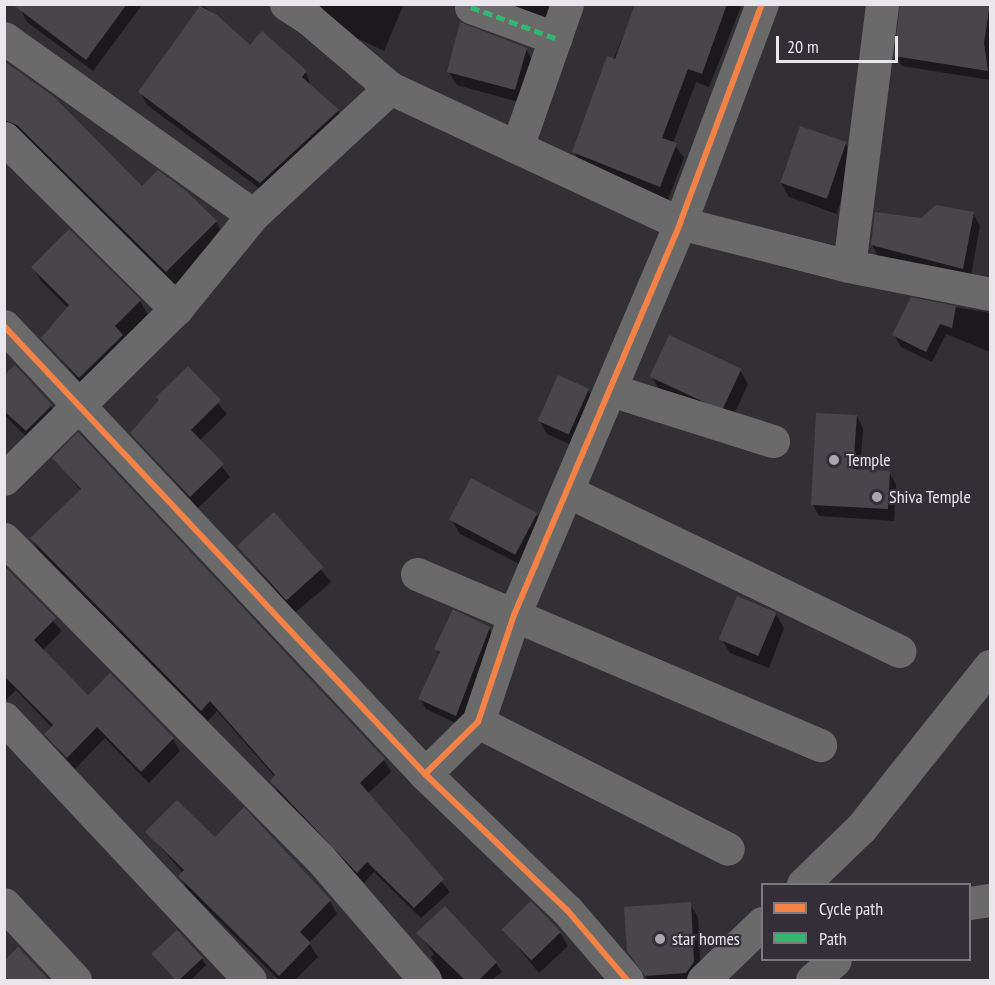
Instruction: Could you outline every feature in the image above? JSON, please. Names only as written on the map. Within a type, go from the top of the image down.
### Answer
[{"type":"street","points":[[517,147],[567,4]]},
{"type":"street","points":[[426,774],[478,722],[514,615],[680,223],[762,4]]},
{"type":"street","points":[[849,266],[882,4]]},
{"type":"street","points":[[471,7],[555,38]]},
{"type":"street","points":[[303,10],[390,88],[680,223],[849,266],[990,294],[990,276]]},
{"type":"street","points":[[4,38],[253,215]]},
{"type":"street","points":[[4,479],[176,309],[253,215],[390,88]]},
{"type":"street","points":[[4,138],[176,309]]},
{"type":"street","points":[[4,327],[426,774],[567,910],[627,981]]},
{"type":"street","points":[[611,390],[773,441]]},
{"type":"street","points":[[567,491],[899,651]]},
{"type":"street","points":[[4,539],[319,857],[425,981]]},
{"type":"street","points":[[417,574],[820,745]]},
{"type":"street","points":[[805,883],[861,828],[990,666]]},
{"type":"street","points":[[4,718],[250,981]]},
{"type":"street","points":[[478,722],[728,849]]},
{"type":"street","points":[[971,903],[990,900]]},
{"type":"street","points":[[4,904],[75,981]]},
{"type":"street","points":[[704,981],[761,925]]},
{"type":"street","points":[[812,981],[834,961]]},
{"type":"building","points":[[12,4],[127,4],[86,60]]},
{"type":"building","points":[[635,4],[727,4],[702,74],[688,69],[662,138],[677,143],[660,187],[572,152],[607,56],[615,59]]},
{"type":"building","points":[[900,4],[990,4],[984,43],[988,71],[894,56]]},
{"type":"building","points":[[200,6],[217,15],[250,45],[262,31],[307,71],[302,77],[339,110],[260,183],[138,92]]},
{"type":"building","points":[[460,22],[527,48],[515,90],[447,72]]},
{"type":"building","points":[[4,61],[53,96],[142,186],[158,170],[185,190],[217,221],[166,272],[17,125],[4,120]]},
{"type":"building","points":[[800,126],[846,142],[827,199],[780,183]]},
{"type":"building","points":[[936,205],[974,212],[963,269],[871,245],[875,212],[921,218]]},
{"type":"building","points":[[69,229],[141,300],[115,326],[123,335],[79,378],[41,338],[69,305],[31,267]]},
{"type":"building","points":[[911,297],[956,306],[952,328],[940,324],[926,352],[892,335]]},
{"type":"building","points":[[669,335],[742,369],[722,410],[650,377]]},
{"type":"building","points":[[15,365],[52,405],[26,431],[4,411],[4,375]]},
{"type":"building","points":[[188,366],[221,400],[191,430],[224,464],[190,497],[130,433],[159,400],[156,397]]},
{"type":"building","points":[[558,375],[589,389],[569,435],[538,421]]},
{"type":"building","name":"Temple","points":[[816,413],[857,415],[853,469],[890,471],[888,509],[811,505]]},
{"type":"building","points":[[78,432],[385,759],[360,783],[444,879],[414,908],[367,862],[357,873],[270,781],[275,775],[210,701],[201,711],[30,538],[81,489],[52,458]]},
{"type":"building","points":[[471,478],[537,513],[515,555],[449,519]]},
{"type":"building","points":[[274,512],[324,567],[286,600],[237,545]]},
{"type":"building","points":[[4,566],[56,618],[34,640],[88,695],[110,673],[174,738],[141,772],[97,727],[67,758],[44,734],[53,725],[4,676]]},
{"type":"building","points":[[737,596],[777,613],[758,656],[719,639]]},
{"type":"building","points":[[453,609],[490,627],[456,716],[418,699],[440,652],[434,649]]},
{"type":"building","points":[[177,800],[215,837],[244,807],[331,900],[300,932],[311,943],[279,976],[178,876],[184,870],[145,832]]},
{"type":"building","points":[[531,901],[561,932],[531,960],[502,929]]},
{"type":"building","name":"star homes","points":[[691,902],[694,962],[686,973],[645,976],[627,951],[624,907]]},
{"type":"building","points":[[445,906],[497,962],[478,981],[466,981],[416,933]]},
{"type":"building","points":[[177,930],[203,958],[179,980],[176,980],[151,954]]},
{"type":"building","points":[[18,947],[50,981],[4,981],[4,961]]},
{"type":"marked path","points":[[471,7],[555,38]]},
{"type":"cycle path","points":[[425,774],[478,722],[514,615],[680,223],[762,4]]},
{"type":"cycle path","points":[[4,326],[425,774],[567,910],[627,980]]},
{"type":"place","name":"Temple","points":[[834,460]]},
{"type":"place","name":"Shiva Temple","points":[[877,497]]},
{"type":"place","name":"star homes","points":[[660,939]]}]
